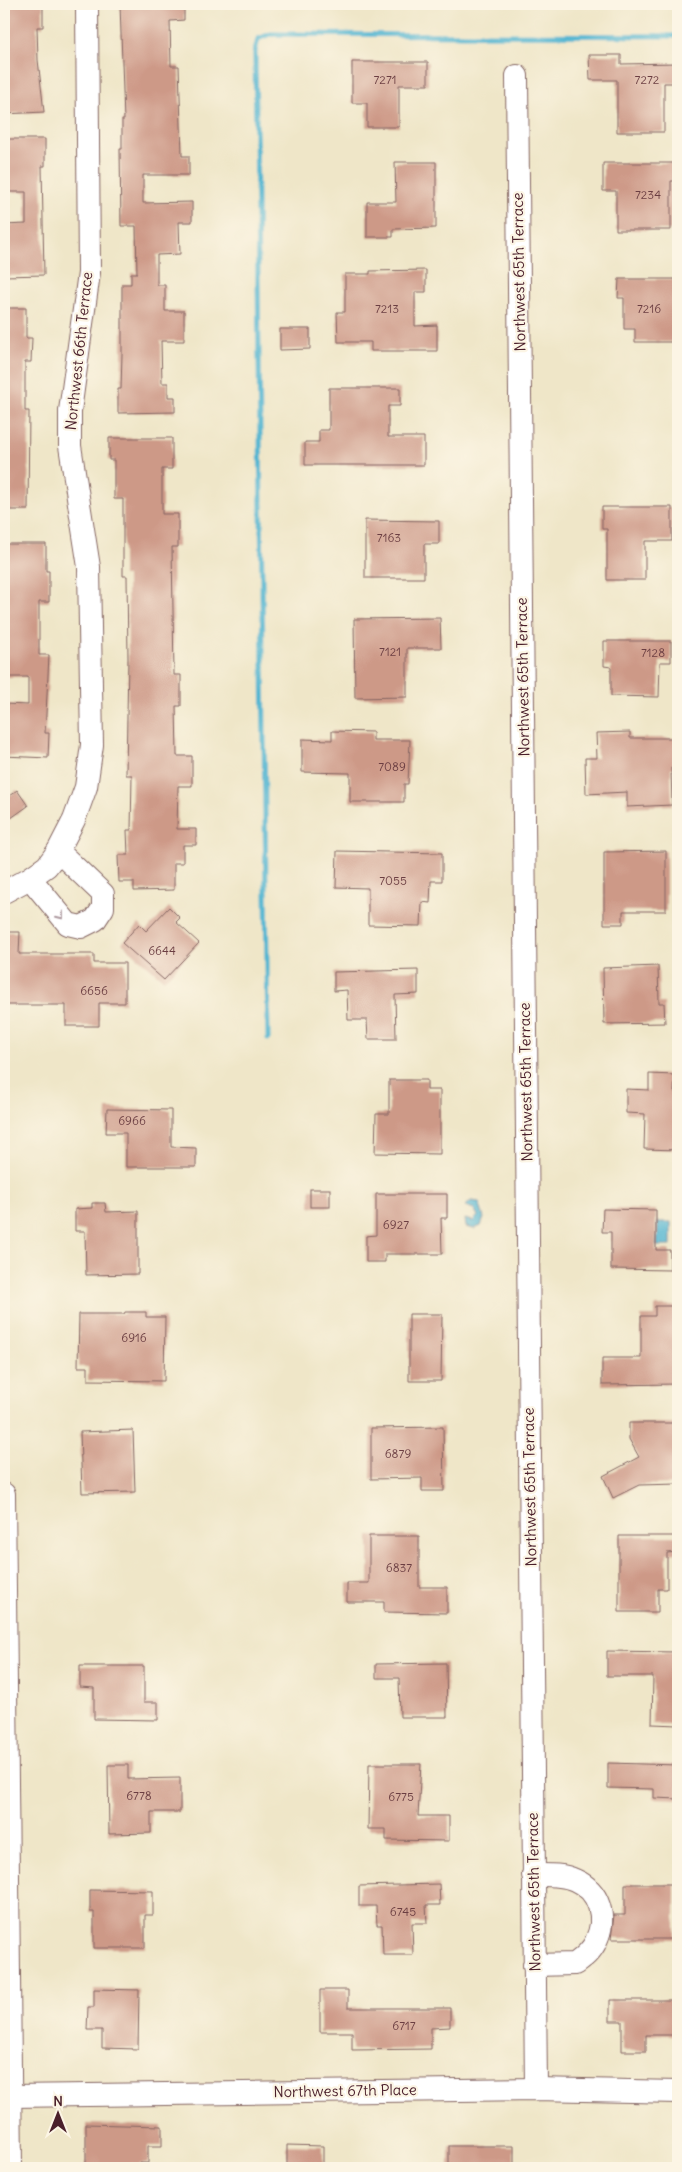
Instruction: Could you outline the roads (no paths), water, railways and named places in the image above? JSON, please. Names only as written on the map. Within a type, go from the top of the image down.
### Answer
[{"type":"street","name":"Northwest 66th Terrace","points":[[4,892],[45,865],[74,820],[86,787],[92,745],[89,567],[70,446],[70,411],[89,273],[87,4]]},
{"type":"street","name":"Northwest 65th Terrace","points":[[517,76],[536,2088]]},
{"type":"street","points":[[4,1494],[12,2168]]},
{"type":"street","points":[[533,1875],[575,1879],[592,1892],[601,1909],[600,1927],[596,1942],[575,1964],[534,1965]]},
{"type":"street","name":"Northwest 67th Place","points":[[11,2096],[536,2088],[678,2092]]},
{"type":"water","points":[[471,1201],[479,1202],[484,1218],[481,1226],[474,1229],[466,1227],[465,1219],[473,1221],[478,1216],[474,1209],[465,1206]]},
{"type":"water","points":[[658,1222],[671,1222],[671,1246],[657,1246]]},
{"type":"waterway","points":[[268,1039],[255,52],[258,39],[270,34],[678,36]]}]
